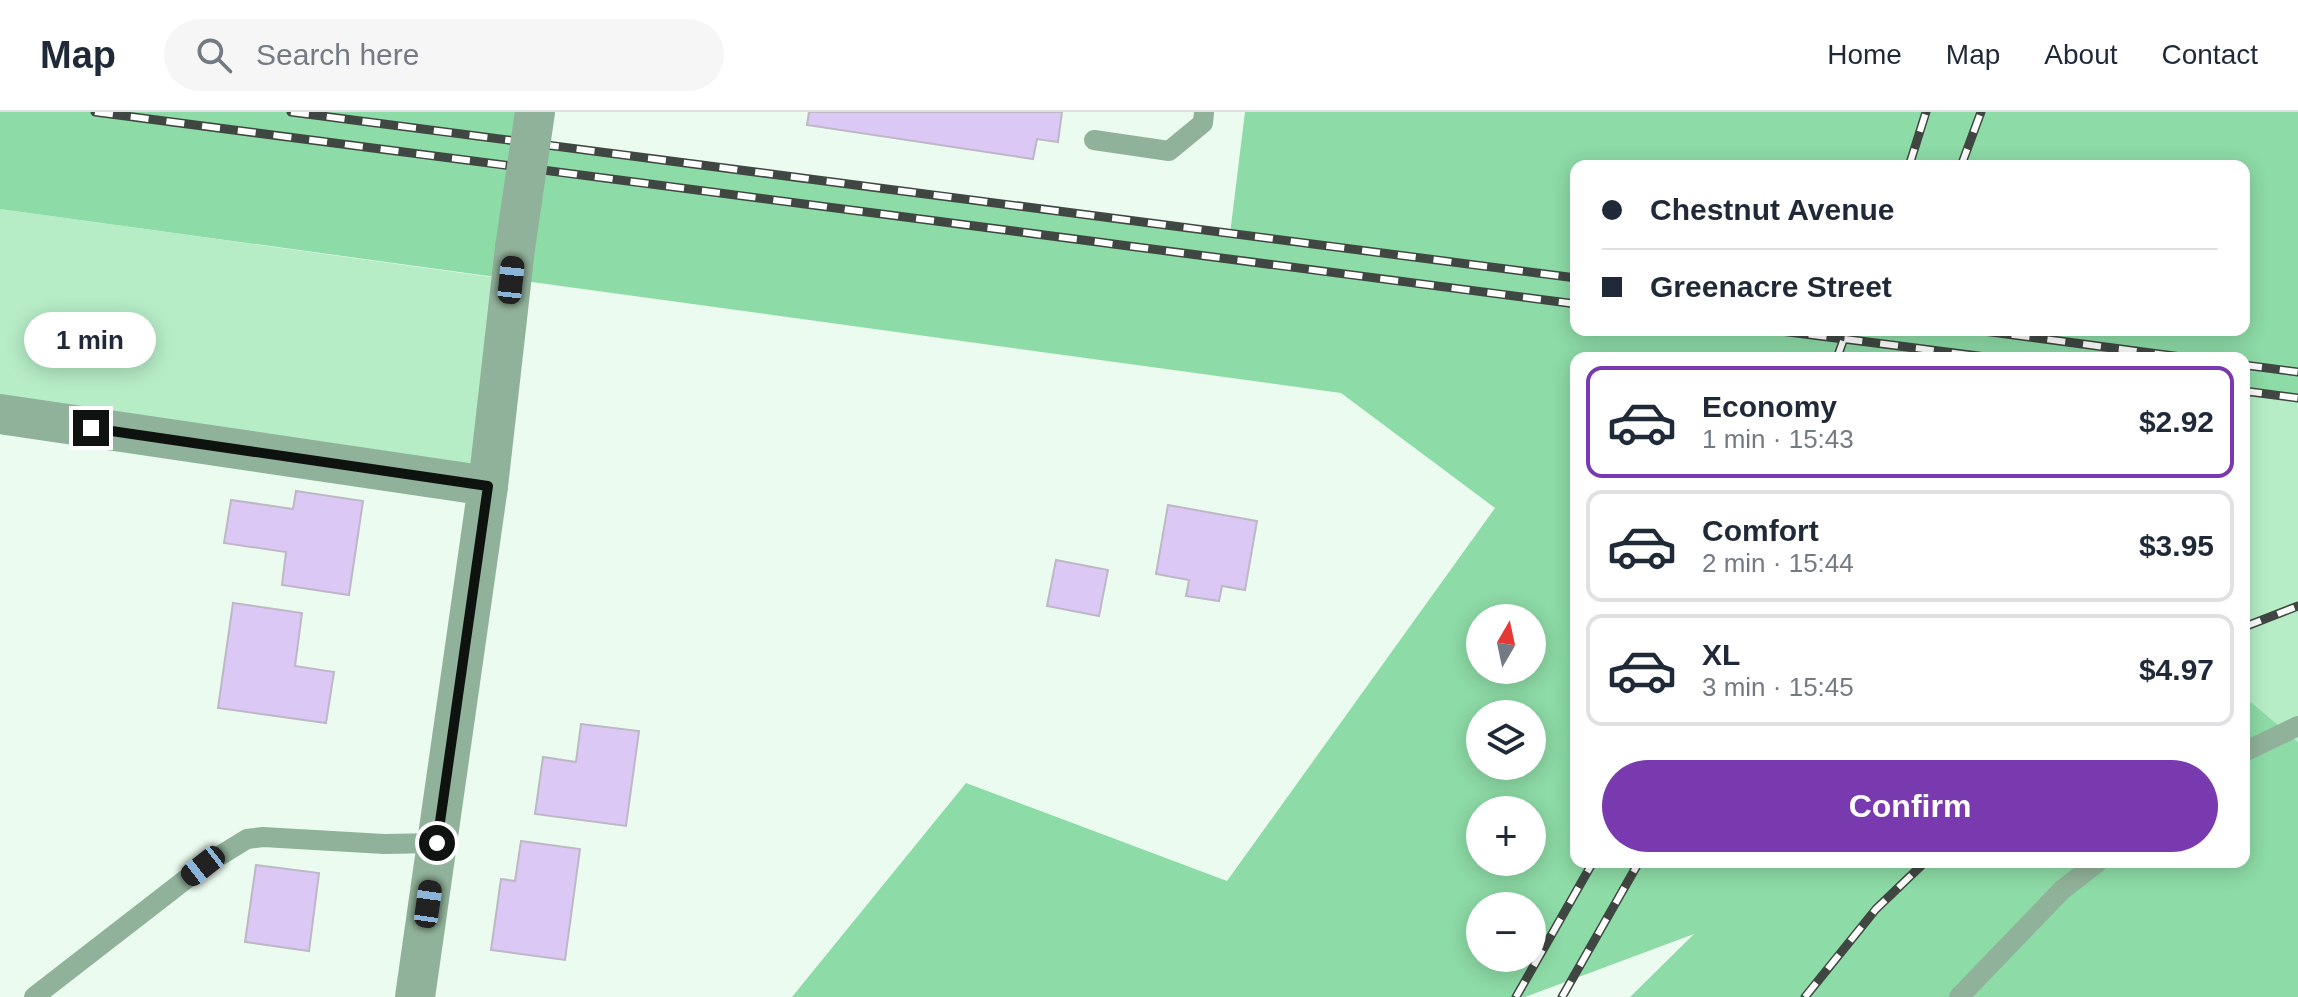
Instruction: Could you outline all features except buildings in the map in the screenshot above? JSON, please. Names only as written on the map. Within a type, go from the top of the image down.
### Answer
[{"type":"street","points":[[415,997],[488,486],[515,248],[535,112]]},
{"type":"street","points":[[0,414],[488,486]]},
{"type":"lane","points":[[1094,140],[1169,151],[1203,123],[1204,112]]},
{"type":"lane","points":[[2250,749],[2298,726]]},
{"type":"lane","points":[[34,997],[203,866],[247,839],[437,843]]},
{"type":"lane","points":[[1959,997],[2062,890],[2090,868]]},
{"type":"green space","points":[[0,112],[535,112],[531,143],[1230,234],[1245,112],[2298,112],[2298,398],[2250,392],[2250,352],[1570,352],[1570,868],[2250,868],[2250,701],[2298,742],[2298,997],[1630,997],[1694,934],[1525,997],[792,997],[966,783],[1227,881],[1495,508],[1341,393],[0,209]]},
{"type":"green space","points":[[0,209],[511,280],[488,486],[0,414]]},
{"type":"green space","points":[[2250,392],[2298,398],[2298,742],[2250,701]]},
{"type":"railway","points":[[95,112],[1570,303]]},
{"type":"railway","points":[[291,112],[1570,277]]},
{"type":"railway","points":[[1911,160],[1926,112]]},
{"type":"railway","points":[[1963,160],[1981,112]]},
{"type":"railway","points":[[1820,336],[1947,352]]},
{"type":"railway","points":[[1839,352],[1845,336]]},
{"type":"railway","points":[[2022,336],[2143,352]]},
{"type":"railway","points":[[2250,366],[2298,372]]},
{"type":"railway","points":[[2250,392],[2298,398]]},
{"type":"railway","points":[[2250,625],[2298,606]]},
{"type":"railway","points":[[1516,997],[1590,868]]},
{"type":"railway","points":[[1562,997],[1636,868]]},
{"type":"railway","points":[[1805,997],[1876,909],[1919,868]]},
{"type":"route","points":[[91,428],[488,486],[437,843]]}]
